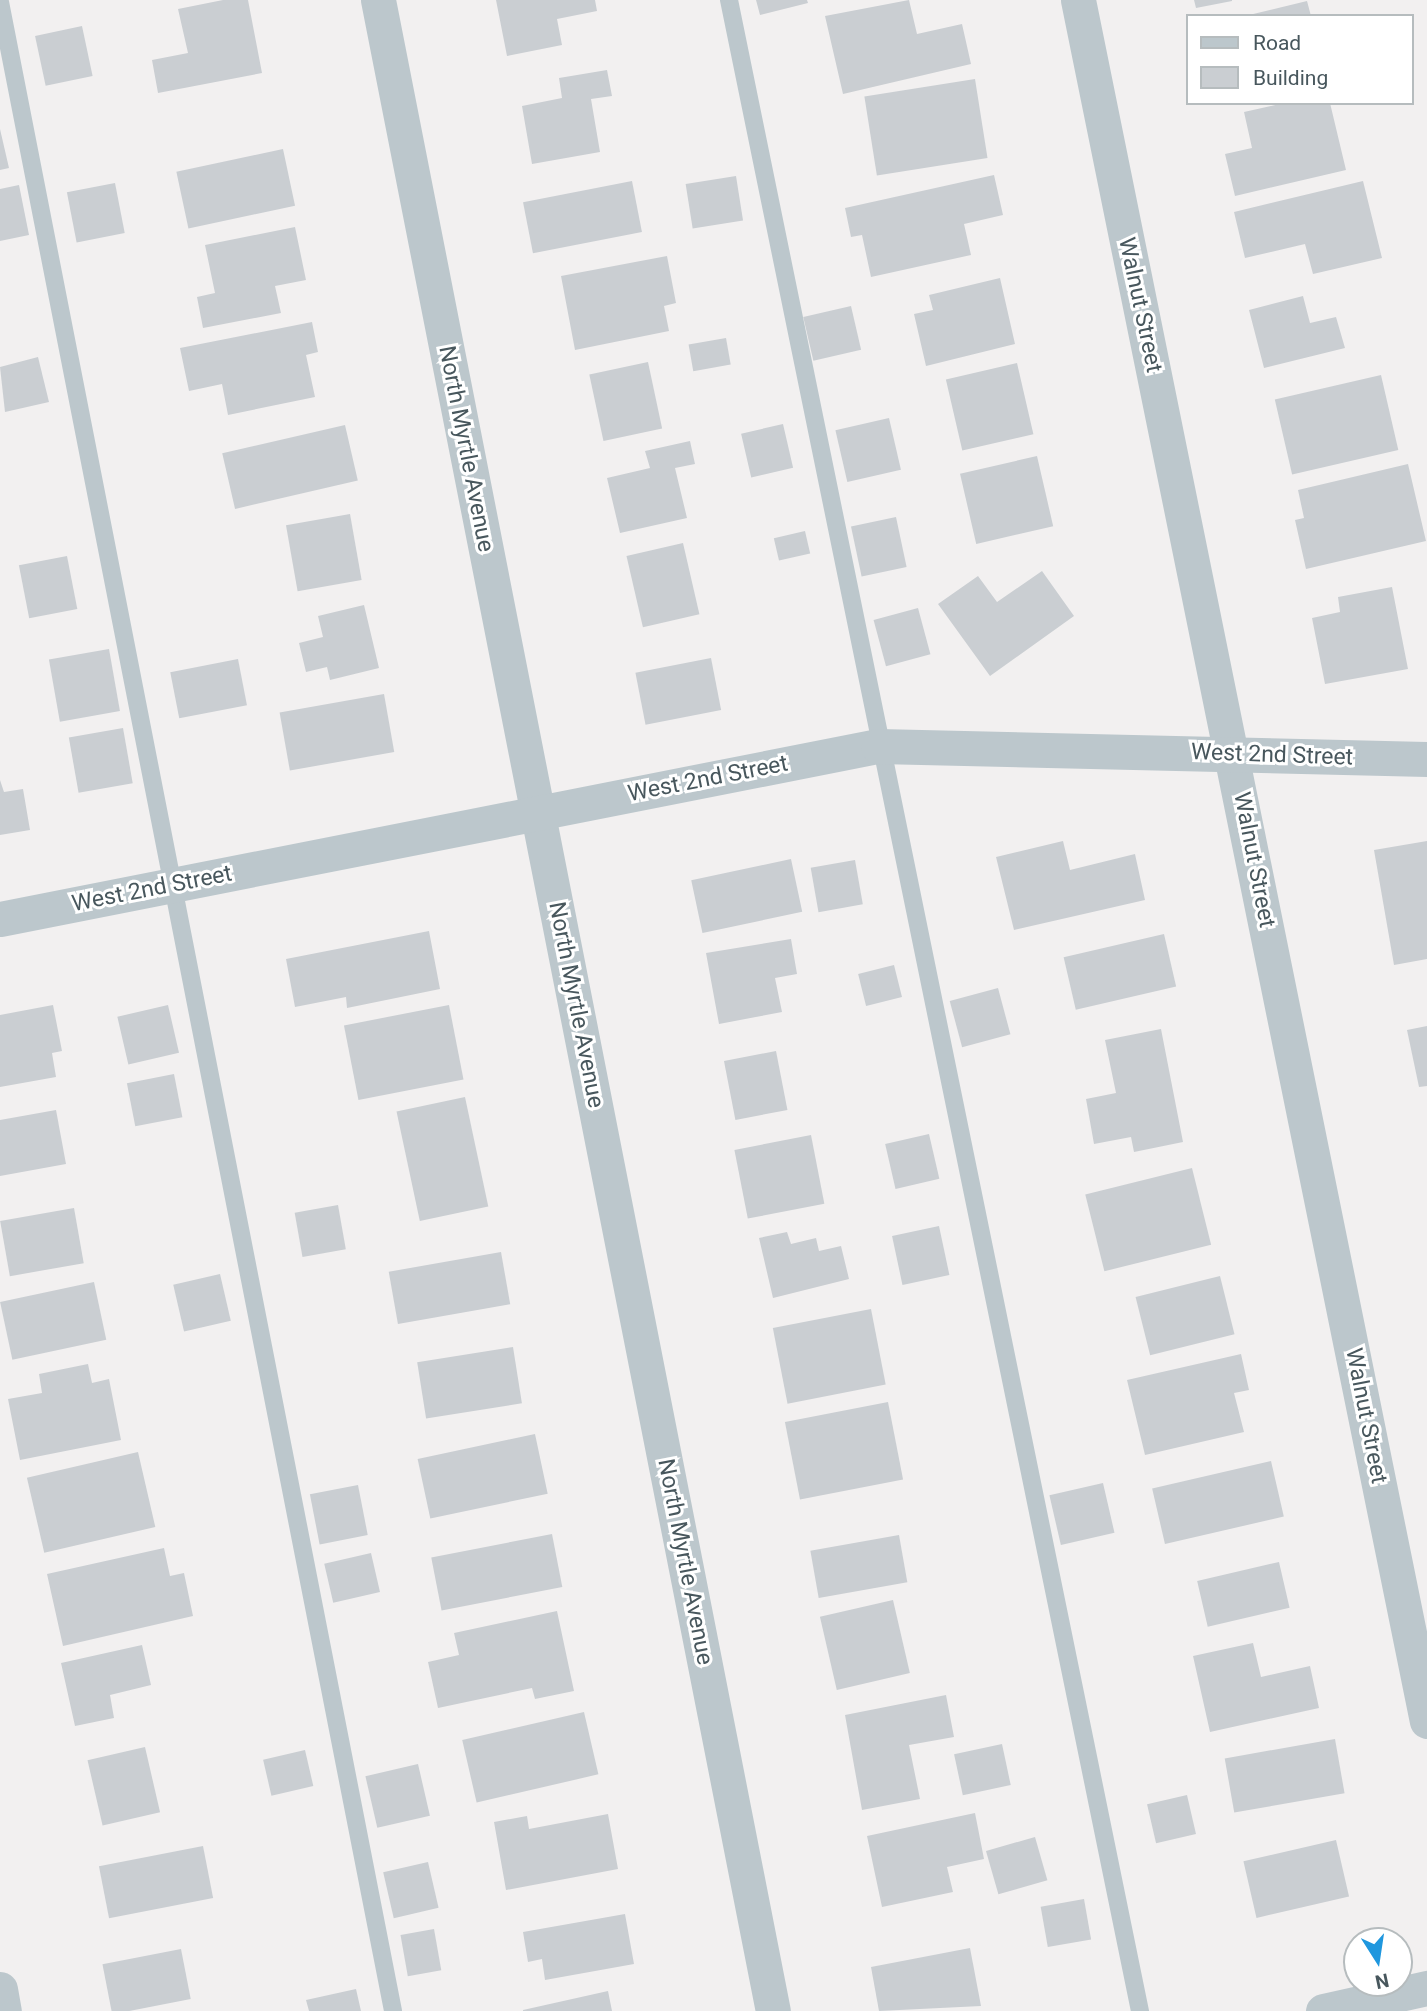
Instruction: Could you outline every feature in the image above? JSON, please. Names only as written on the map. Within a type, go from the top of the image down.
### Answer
[{"type":"street","name":"North Myrtle Avenue","points":[[378,0],[772,2011]]},
{"type":"street","name":"Walnut Street","points":[[1078,0],[1427,1721]]},
{"type":"street","name":"West 2nd Street","points":[[0,919],[877,746],[1427,760]]},
{"type":"street","points":[[1323,2011],[1427,1988]]},
{"type":"street","points":[[0,1989],[4,2011]]},
{"type":"lane","points":[[729,0],[877,746],[1140,2011]]},
{"type":"lane","points":[[0,2],[393,2011]]},
{"type":"building","points":[[223,0],[248,0],[262,73],[158,93],[152,60],[188,53],[178,9]]},
{"type":"building","points":[[496,0],[595,0],[597,11],[557,19],[562,45],[507,56]]},
{"type":"building","points":[[756,0],[807,0],[808,3],[760,15]]},
{"type":"building","points":[[909,0],[917,34],[962,24],[971,64],[843,94],[825,16]]},
{"type":"building","points":[[1194,0],[1232,0],[1232,1],[1196,8]]},
{"type":"building","points":[[1307,1],[1310,14],[1253,14]]},
{"type":"building","points":[[82,26],[93,76],[46,86],[35,36]]},
{"type":"building","points":[[607,70],[612,96],[591,99],[600,152],[532,164],[522,106],[562,98],[559,78]]},
{"type":"building","points":[[975,79],[988,158],[877,176],[864,97]]},
{"type":"building","points":[[1275,105],[1330,105],[1346,170],[1235,196],[1225,154],[1252,148],[1244,112]]},
{"type":"building","points":[[0,129],[9,168],[0,170]]},
{"type":"building","points":[[283,149],[295,206],[188,228],[176,172]]},
{"type":"building","points":[[994,175],[1003,215],[964,224],[971,255],[871,277],[862,235],[851,237],[845,208]]},
{"type":"building","points":[[736,176],[743,220],[693,228],[686,184]]},
{"type":"building","points":[[632,181],[642,232],[533,253],[523,202]]},
{"type":"building","points":[[1363,181],[1382,258],[1313,274],[1305,244],[1245,258],[1234,212]]},
{"type":"building","points":[[115,183],[125,233],[77,242],[67,192]]},
{"type":"building","points":[[19,185],[29,235],[0,241],[0,189]]},
{"type":"building","points":[[295,227],[306,280],[275,286],[281,313],[203,328],[197,297],[215,293],[205,245]]},
{"type":"building","points":[[667,256],[676,303],[664,306],[669,331],[575,350],[561,276]]},
{"type":"building","points":[[1000,278],[1015,344],[926,366],[914,314],[933,310],[929,295]]},
{"type":"building","points":[[1303,296],[1310,323],[1336,317],[1345,348],[1264,368],[1249,310]]},
{"type":"building","points":[[851,306],[861,350],[813,361],[803,317]]},
{"type":"building","points":[[312,322],[318,352],[306,355],[315,397],[228,415],[222,384],[189,391],[180,348]]},
{"type":"building","points":[[726,338],[731,365],[693,371],[689,345]]},
{"type":"building","points":[[38,357],[49,402],[5,412],[0,367]]},
{"type":"building","points":[[648,362],[662,429],[603,441],[589,374]]},
{"type":"building","points":[[1017,363],[1033,434],[962,451],[946,379]]},
{"type":"building","points":[[1381,375],[1398,450],[1292,475],[1275,400]]},
{"type":"building","points":[[889,418],[901,470],[847,482],[835,430]]},
{"type":"building","points":[[783,424],[793,468],[751,478],[741,434]]},
{"type":"building","points":[[345,425],[358,481],[235,509],[222,453]]},
{"type":"building","points":[[690,441],[695,464],[675,468],[687,518],[620,533],[607,478],[650,468],[645,451]]},
{"type":"building","points":[[1037,456],[1053,526],[976,544],[960,474]]},
{"type":"building","points":[[1408,464],[1426,541],[1306,569],[1295,520],[1304,518],[1298,490]]},
{"type":"building","points":[[350,514],[362,580],[298,591],[286,525]]},
{"type":"building","points":[[896,517],[907,567],[862,576],[851,527]]},
{"type":"building","points":[[805,531],[810,553],[779,561],[774,538]]},
{"type":"building","points":[[683,543],[699,614],[643,627],[626,556]]},
{"type":"building","points":[[67,556],[77,609],[29,618],[19,565]]},
{"type":"building","points":[[1042,571],[1074,616],[990,676],[938,604],[978,576],[997,602]]},
{"type":"building","points":[[1392,587],[1408,669],[1325,684],[1312,618],[1340,612],[1338,597]]},
{"type":"building","points":[[364,605],[379,668],[330,680],[327,667],[306,672],[299,643],[323,637],[318,616]]},
{"type":"building","points":[[918,608],[930,654],[886,666],[874,620]]},
{"type":"building","points":[[109,649],[120,711],[60,722],[49,660]]},
{"type":"building","points":[[711,658],[721,710],[646,725],[635,673]]},
{"type":"building","points":[[238,659],[247,705],[179,718],[170,672]]},
{"type":"building","points":[[384,694],[394,752],[290,771],[280,712]]},
{"type":"building","points":[[123,728],[133,783],[79,793],[69,738]]},
{"type":"building","points":[[0,780],[4,792],[23,789],[30,830],[0,835]]},
{"type":"building","points":[[1063,841],[1070,870],[1135,854],[1145,900],[1014,930],[996,857]]},
{"type":"building","points":[[1427,841],[1427,959],[1394,965],[1374,850]]},
{"type":"building","points":[[791,859],[802,912],[702,933],[691,880]]},
{"type":"building","points":[[855,860],[863,904],[818,912],[811,868]]},
{"type":"building","points":[[429,931],[440,989],[347,1008],[346,997],[295,1007],[286,959]]},
{"type":"building","points":[[1164,934],[1176,987],[1076,1010],[1064,957]]},
{"type":"building","points":[[791,939],[797,974],[775,978],[782,1012],[719,1024],[706,953]]},
{"type":"building","points":[[894,965],[902,997],[866,1006],[858,974]]},
{"type":"building","points":[[998,988],[1010,1034],[962,1047],[950,1001]]},
{"type":"building","points":[[53,1005],[62,1051],[52,1053],[56,1077],[0,1087],[0,1015]]},
{"type":"building","points":[[168,1005],[179,1053],[128,1064],[117,1017]]},
{"type":"building","points":[[449,1005],[464,1080],[358,1100],[344,1025]]},
{"type":"building","points":[[1427,1026],[1427,1086],[1419,1087],[1407,1030]]},
{"type":"building","points":[[1161,1029],[1183,1142],[1134,1152],[1131,1137],[1094,1144],[1086,1099],[1116,1093],[1105,1040]]},
{"type":"building","points":[[776,1051],[787,1110],[735,1120],[724,1061]]},
{"type":"building","points":[[174,1074],[182,1117],[135,1126],[127,1083]]},
{"type":"building","points":[[465,1097],[488,1207],[420,1221],[397,1112]]},
{"type":"building","points":[[56,1110],[66,1164],[0,1176],[0,1120]]},
{"type":"building","points":[[929,1134],[939,1179],[896,1189],[885,1144]]},
{"type":"building","points":[[811,1135],[824,1204],[748,1219],[734,1150]]},
{"type":"building","points":[[1192,1168],[1211,1245],[1104,1271],[1085,1195]]},
{"type":"building","points":[[338,1205],[346,1249],[302,1257],[295,1213]]},
{"type":"building","points":[[74,1208],[84,1263],[10,1276],[0,1221]]},
{"type":"building","points":[[939,1226],[949,1275],[902,1285],[892,1236]]},
{"type":"building","points":[[787,1232],[791,1244],[816,1238],[819,1251],[841,1246],[849,1279],[773,1298],[759,1238]]},
{"type":"building","points":[[501,1252],[510,1304],[398,1324],[389,1272]]},
{"type":"building","points":[[220,1274],[231,1321],[184,1332],[173,1285]]},
{"type":"building","points":[[1220,1276],[1235,1334],[1150,1355],[1136,1297]]},
{"type":"building","points":[[94,1282],[106,1340],[12,1360],[0,1302]]},
{"type":"building","points":[[871,1309],[886,1385],[788,1404],[773,1328]]},
{"type":"building","points":[[513,1347],[522,1403],[426,1418],[417,1362]]},
{"type":"building","points":[[1241,1354],[1249,1390],[1234,1393],[1244,1432],[1145,1455],[1127,1380]]},
{"type":"building","points":[[88,1364],[92,1383],[109,1379],[121,1440],[20,1460],[8,1399],[42,1393],[39,1374]]},
{"type":"building","points":[[888,1402],[903,1480],[800,1500],[785,1422]]},
{"type":"building","points":[[535,1434],[548,1494],[430,1519],[418,1459]]},
{"type":"building","points":[[138,1452],[155,1527],[44,1553],[27,1478]]},
{"type":"building","points":[[1271,1461],[1284,1517],[1165,1544],[1152,1488]]},
{"type":"building","points":[[1103,1483],[1114,1533],[1061,1545],[1049,1495]]},
{"type":"building","points":[[358,1485],[368,1535],[320,1544],[310,1494]]},
{"type":"building","points":[[552,1534],[562,1587],[442,1610],[431,1557]]},
{"type":"building","points":[[899,1535],[907,1582],[819,1598],[810,1551]]},
{"type":"building","points":[[164,1548],[170,1576],[184,1573],[193,1616],[63,1646],[47,1574]]},
{"type":"building","points":[[371,1553],[380,1592],[333,1603],[324,1564]]},
{"type":"building","points":[[1279,1562],[1290,1608],[1208,1627],[1197,1581]]},
{"type":"building","points":[[893,1600],[910,1673],[837,1690],[820,1617]]},
{"type":"building","points":[[557,1611],[574,1691],[535,1699],[532,1688],[438,1708],[428,1662],[459,1655],[454,1633]]},
{"type":"building","points":[[1253,1643],[1261,1677],[1310,1666],[1319,1708],[1210,1732],[1193,1656]]},
{"type":"building","points":[[142,1645],[151,1685],[110,1695],[114,1718],[75,1726],[61,1663]]},
{"type":"building","points":[[946,1695],[954,1737],[909,1745],[920,1799],[862,1810],[845,1715]]},
{"type":"building","points":[[584,1712],[598,1774],[477,1802],[462,1740]]},
{"type":"building","points":[[1335,1739],[1345,1793],[1234,1813],[1225,1758]]},
{"type":"building","points":[[1002,1744],[1011,1785],[963,1795],[954,1754]]},
{"type":"building","points":[[145,1747],[160,1812],[103,1826],[88,1760]]},
{"type":"building","points":[[305,1750],[313,1786],[271,1796],[263,1760]]},
{"type":"building","points":[[418,1764],[430,1816],[377,1828],[365,1776]]},
{"type":"building","points":[[1187,1795],[1196,1834],[1156,1843],[1147,1804]]},
{"type":"building","points":[[975,1813],[984,1859],[947,1867],[953,1892],[882,1907],[867,1836]]},
{"type":"building","points":[[608,1814],[618,1869],[506,1890],[494,1822],[527,1816],[529,1829]]},
{"type":"building","points":[[1035,1837],[1047,1880],[998,1894],[986,1851]]},
{"type":"building","points":[[1336,1840],[1349,1897],[1256,1918],[1243,1861]]},
{"type":"building","points":[[203,1846],[213,1898],[109,1918],[99,1866]]},
{"type":"building","points":[[428,1862],[439,1908],[394,1918],[383,1872]]},
{"type":"building","points":[[1084,1899],[1091,1939],[1048,1947],[1041,1907]]},
{"type":"building","points":[[625,1914],[634,1964],[545,1980],[542,1959],[528,1962],[523,1932]]},
{"type":"building","points":[[434,1929],[441,1970],[408,1976],[401,1935]]},
{"type":"building","points":[[970,1948],[981,2006],[879,2011],[871,1967]]},
{"type":"building","points":[[181,1949],[191,1999],[129,2011],[112,2011],[102,1964]]},
{"type":"building","points":[[356,1989],[361,2011],[309,2011],[306,2000]]},
{"type":"building","points":[[608,1991],[612,2011],[523,2011],[523,2010]]}]
